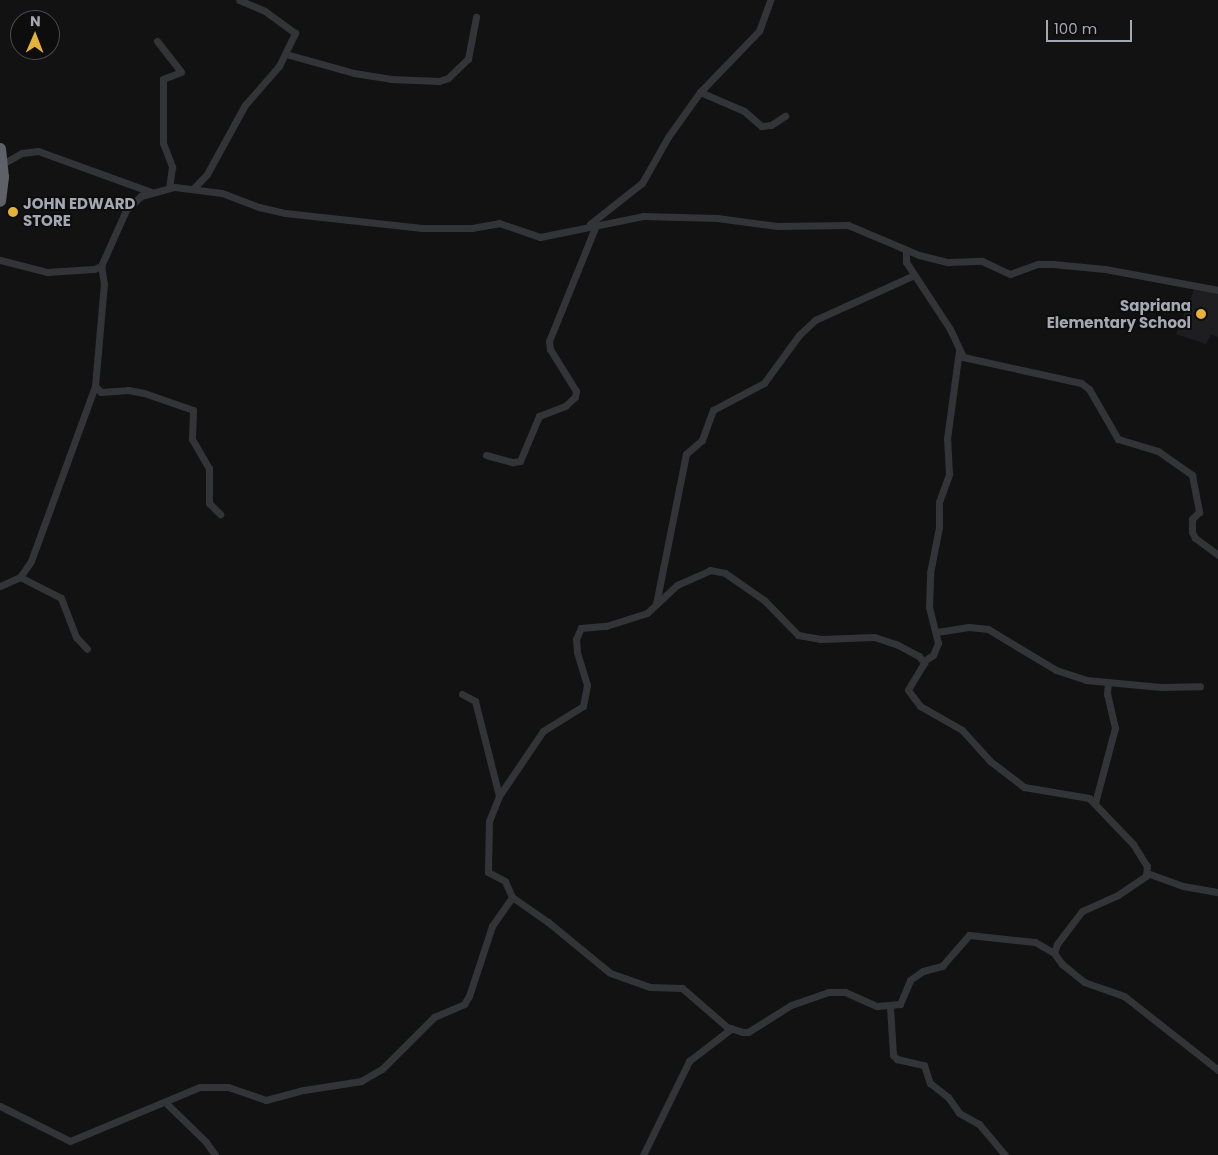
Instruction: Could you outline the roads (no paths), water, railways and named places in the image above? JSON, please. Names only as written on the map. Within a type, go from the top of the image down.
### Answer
[{"type":"highway","points":[[0,149],[2,164],[0,201]]},
{"type":"street","points":[[194,188],[210,169],[245,105],[286,54],[294,30],[264,11],[239,0]]},
{"type":"street","points":[[586,228],[642,183],[668,137],[700,92],[759,31],[770,0]]},
{"type":"street","points":[[286,54],[354,73],[439,81],[448,78],[468,59],[476,17]]},
{"type":"street","points":[[157,41],[181,72],[163,79],[163,144],[172,167],[169,188]]},
{"type":"street","points":[[700,92],[744,111],[761,126],[771,125],[785,116]]},
{"type":"street","points":[[2,164],[22,154],[38,151],[152,192]]},
{"type":"street","points":[[0,586],[20,577],[31,562],[95,386],[104,284],[101,266],[123,214],[141,196],[152,192],[169,188],[194,188],[222,193],[274,211],[362,223],[472,228],[499,223],[540,237],[643,216],[717,218],[777,226],[848,225],[906,250],[948,262],[982,261],[1010,274],[1038,264],[1053,264],[1105,269],[1218,290]]},
{"type":"street","points":[[486,456],[513,462],[520,461],[539,416],[565,406],[575,397],[576,391],[550,349],[549,341],[596,225]]},
{"type":"street","points":[[906,250],[906,262],[950,329],[959,350],[968,360],[1070,379],[1089,389],[1118,439],[1164,454],[1192,475],[1198,512],[1192,519],[1192,532],[1195,538],[1218,555]]},
{"type":"street","points":[[0,260],[17,266],[64,273],[101,266]]},
{"type":"street","points":[[656,605],[686,454],[702,440],[713,410],[764,383],[799,335],[815,320],[914,275]]},
{"type":"street","points":[[959,350],[948,432],[949,474],[940,502],[939,527],[930,573],[929,607],[937,632],[936,649],[924,661],[908,690],[920,706],[967,734],[990,761],[1024,787],[1079,795],[1095,803],[1140,852],[1147,873]]},
{"type":"street","points":[[95,386],[101,392],[128,390],[144,393],[193,410],[192,439],[209,468],[209,503],[220,514]]},
{"type":"street","points":[[0,1106],[70,1141],[165,1102],[210,1086],[228,1087],[266,1100],[369,1077],[397,1056],[434,1016],[466,1002],[492,926],[512,897],[510,886],[488,872],[489,821],[499,796],[542,731],[583,706],[587,685],[578,660],[576,639],[581,628],[606,626],[638,616],[656,605],[677,585],[699,574],[716,570],[764,600],[798,635],[821,639],[874,637],[907,648],[924,661]]},
{"type":"street","points":[[20,577],[61,598],[76,637],[87,649]]},
{"type":"street","points":[[937,632],[969,627],[988,629],[1056,670],[1086,680],[1191,688],[1200,686]]},
{"type":"street","points":[[1095,803],[1115,728],[1108,703],[1108,683]]},
{"type":"street","points":[[462,694],[475,701],[499,796]]},
{"type":"street","points":[[1147,873],[1183,886],[1218,892]]},
{"type":"street","points":[[1054,953],[1057,944],[1082,911],[1118,895],[1142,880],[1147,873]]},
{"type":"street","points":[[512,897],[548,922],[610,973],[650,987],[682,988],[732,1028],[748,1032],[792,1005],[836,991],[890,1007],[904,1000],[910,980],[923,971],[942,966],[969,935],[1035,942],[1054,953],[1072,973],[1084,982],[1124,996],[1218,1070]]},
{"type":"street","points":[[890,1007],[893,1055],[897,1059],[924,1065],[934,1087],[948,1097],[959,1112],[979,1124],[1005,1155]]},
{"type":"street","points":[[644,1155],[689,1061],[732,1028]]},
{"type":"street","points":[[165,1102],[206,1142],[216,1155]]},
{"type":"place","name":"JOHN EDWARD STORE","points":[[13,212]]},
{"type":"place","name":"Sapriana Elementary School","points":[[1201,314]]}]
